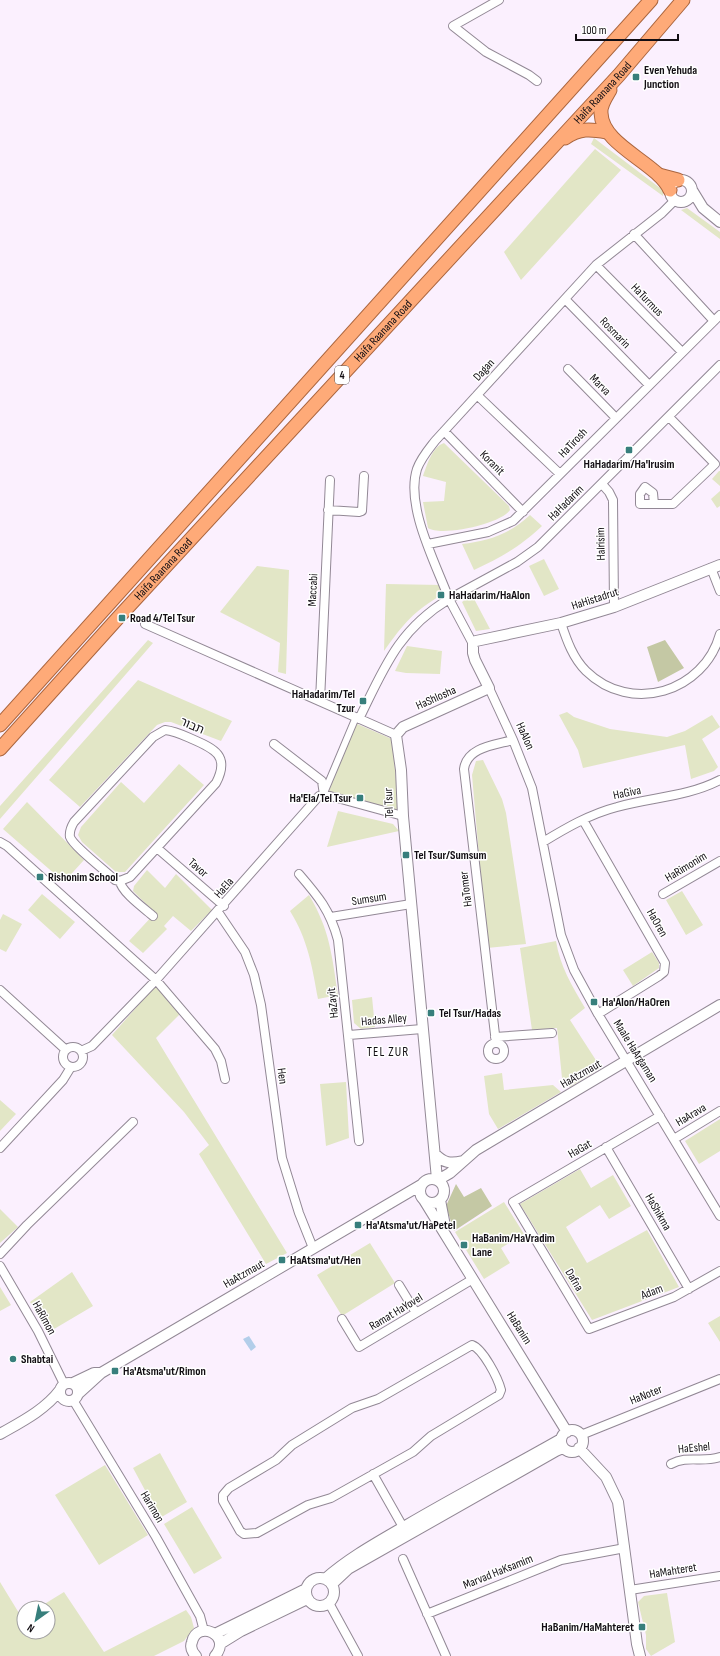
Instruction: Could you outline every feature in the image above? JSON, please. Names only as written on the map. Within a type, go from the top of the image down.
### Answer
[{"type":"highway","name":"Haifa Raanana Road","points":[[0,725],[651,0]]},
{"type":"highway","name":"Haifa Raanana Road","points":[[0,749],[123,613],[619,75],[683,0]]},
{"type":"highway","points":[[619,75],[603,103],[600,113],[607,132],[677,193]]},
{"type":"highway","points":[[550,149],[578,130],[589,129],[607,132]]},
{"type":"street","points":[[499,0],[453,26],[486,52],[529,75],[537,81]]},
{"type":"street","points":[[677,193],[688,183],[698,201],[708,213]]},
{"type":"street","points":[[677,193],[689,198],[692,190]]},
{"type":"street","points":[[677,193],[720,222]]},
{"type":"street","name":"Dagan","points":[[449,599],[428,544],[416,503],[414,489],[417,470],[423,456],[444,431],[596,265],[662,213],[677,193]]},
{"type":"street","name":"HaTirosh","points":[[428,544],[488,532],[508,524],[523,512],[615,417],[717,318],[634,234]]},
{"type":"street","name":"HaTurmus","points":[[596,265],[682,352]]},
{"type":"street","name":"Rosmarin","points":[[565,299],[649,385]]},
{"type":"street","name":"HaHadarim","points":[[357,718],[386,663],[402,639],[434,608],[527,556],[602,484],[720,365]]},
{"type":"street","name":"Marva","points":[[568,369],[615,417]]},
{"type":"street","points":[[478,395],[560,474]]},
{"type":"street","points":[[654,504],[673,504],[715,464],[669,417]]},
{"type":"street","name":"Koranit","points":[[444,431],[523,512]]},
{"type":"street","points":[[328,510],[362,511],[364,476]]},
{"type":"street","name":"Maccabi","points":[[320,701],[330,480]]},
{"type":"street","name":"HaIrisim","points":[[602,484],[609,492],[613,500],[614,607]]},
{"type":"street","points":[[716,566],[720,592]]},
{"type":"street","name":"HaHistadrut","points":[[473,644],[484,639],[561,623],[614,607],[716,566]]},
{"type":"street","points":[[449,599],[473,644]]},
{"type":"street","points":[[561,623],[572,652],[587,672],[609,686],[623,692],[637,694],[660,692],[687,681],[706,664],[713,653],[720,634]]},
{"type":"street","points":[[146,624],[396,735]]},
{"type":"street","name":"HaAlon","points":[[473,644],[475,660],[513,740],[532,788],[543,842]]},
{"type":"street","name":"HaShlosha","points":[[396,735],[403,727],[489,688]]},
{"type":"street","points":[[324,795],[357,718]]},
{"type":"street","name":"תבור","points":[[165,730],[178,733],[210,747],[219,756],[222,768],[216,783],[157,848],[130,878],[120,881],[116,880],[74,843],[70,835],[70,831],[74,822],[153,737],[165,730]]},
{"type":"street","name":"Tel Tsur","points":[[396,735],[401,770],[403,816],[434,1148],[431,1181],[422,1198]]},
{"type":"street","name":"HaTomer","points":[[513,740],[474,752],[466,760],[464,769],[496,1040],[552,1033]]},
{"type":"street","points":[[274,744],[320,778],[324,784],[324,795]]},
{"type":"street","name":"HaGiva","points":[[543,842],[583,820],[618,806],[690,793],[720,780]]},
{"type":"street","points":[[324,795],[403,816]]},
{"type":"street","name":"HaEla","points":[[81,1051],[92,1046],[156,980],[221,909],[315,800],[324,795]]},
{"type":"street","name":"HaOren","points":[[583,820],[665,963],[664,972],[659,976],[598,1014]]},
{"type":"street","points":[[0,842],[7,846],[156,980],[215,1049],[221,1061],[225,1079]]},
{"type":"street","name":"Maale HaArgaman","points":[[543,842],[565,947],[574,970],[598,1014],[720,1216]]},
{"type":"street","name":"Tavor","points":[[157,848],[221,909]]},
{"type":"street","name":"HaRimonim","points":[[664,894],[720,861]]},
{"type":"street","name":"HaZayit","points":[[298,874],[316,894],[331,917],[340,951],[359,1141]]},
{"type":"street","points":[[120,881],[120,885],[125,891],[153,916]]},
{"type":"street","name":"Sumsum","points":[[331,917],[411,904]]},
{"type":"street","name":"Hen","points":[[221,909],[245,952],[254,975],[260,1006],[282,1158],[299,1213],[313,1248]]},
{"type":"street","points":[[0,990],[66,1050]]},
{"type":"street","name":"HaAtzmaut","points":[[38,1411],[73,1398],[101,1372],[400,1196],[431,1181],[460,1164],[476,1150],[720,1006]]},
{"type":"street","name":"Hadas Alley","points":[[349,1035],[422,1029]]},
{"type":"street","points":[[74,1047],[81,1051],[83,1057],[82,1063],[77,1067],[71,1067],[64,1062],[63,1056],[66,1050],[74,1047]]},
{"type":"street","points":[[0,1148],[63,1080],[71,1067]]},
{"type":"street","name":"HaArava","points":[[674,1139],[720,1111]]},
{"type":"street","name":"HaGat","points":[[513,1202],[660,1116]]},
{"type":"street","points":[[0,1254],[27,1225],[133,1122]]},
{"type":"street","points":[[434,1148],[445,1162],[450,1164],[460,1164]]},
{"type":"street","name":"HaShikma","points":[[606,1148],[689,1289]]},
{"type":"street","name":"HaAtzmaut","points":[[400,1196],[416,1194],[432,1203],[440,1200],[444,1190],[460,1164]]},
{"type":"street","points":[[431,1181],[442,1183],[444,1190]]},
{"type":"street","name":"HaBanim","points":[[422,1198],[474,1279],[564,1439]]},
{"type":"street","name":"HaBanim","points":[[440,1200],[448,1238]]},
{"type":"street","name":"Dafna","points":[[513,1202],[589,1328]]},
{"type":"street","name":"HaRimon","points":[[0,1266],[38,1331],[66,1386]]},
{"type":"street","name":"Adam","points":[[589,1328],[674,1297],[720,1271]]},
{"type":"street","name":"Ramat HaYovel","points":[[342,1319],[359,1348],[474,1279]]},
{"type":"street","points":[[399,1285],[416,1313]]},
{"type":"street","points":[[472,1345],[476,1346],[499,1383],[501,1390],[498,1395],[431,1436],[413,1452],[373,1474],[331,1498],[308,1505],[266,1528],[250,1534],[244,1534],[240,1531],[223,1500],[223,1495],[229,1488],[276,1460],[298,1441],[352,1408],[378,1399],[465,1348],[472,1345]]},
{"type":"street","name":"HaAtzmaut","points":[[0,1434],[38,1411],[50,1402],[66,1386],[94,1373],[101,1372]]},
{"type":"street","name":"HaNoter","points":[[580,1435],[720,1379]]},
{"type":"street","points":[[66,1386],[77,1386],[73,1398],[61,1396],[66,1386]]},
{"type":"street","name":"Harimon","points":[[73,1398],[156,1537],[200,1616],[204,1631]]},
{"type":"street","points":[[329,1581],[346,1562],[472,1487],[564,1439],[576,1431],[580,1435],[582,1441],[579,1448],[573,1452],[564,1439]]},
{"type":"street","points":[[196,1656],[192,1650],[192,1640],[198,1632],[204,1631],[215,1634],[306,1589],[313,1579],[329,1581],[556,1451],[564,1439]]},
{"type":"street","points":[[579,1448],[606,1477],[616,1494],[620,1510],[637,1644],[640,1656]]},
{"type":"street","name":"HaEshel","points":[[670,1464],[681,1459],[709,1460],[720,1457]]},
{"type":"street","points":[[373,1474],[403,1527]]},
{"type":"street","name":"Marvad HaKsamim","points":[[427,1614],[561,1560],[580,1555],[625,1548]]},
{"type":"street","points":[[403,1559],[446,1656]]},
{"type":"street","name":"HaMahteret","points":[[630,1590],[720,1576]]},
{"type":"street","points":[[306,1589],[308,1599],[314,1605],[319,1607],[329,1604],[335,1593],[329,1581]]},
{"type":"street","points":[[215,1656],[220,1644],[248,1628],[308,1599]]},
{"type":"street","points":[[329,1604],[358,1656]]},
{"type":"street","points":[[215,1634],[220,1644]]},
{"type":"green space","points":[[594,138],[660,188],[663,191],[663,196],[591,144]]},
{"type":"green space","points":[[595,149],[621,170],[521,280],[504,252]]},
{"type":"green space","points":[[687,208],[720,232],[720,239],[681,210]]},
{"type":"green space","points":[[444,443],[509,506],[510,510],[495,520],[470,528],[445,531],[428,528],[423,502],[444,501],[446,482],[423,476],[433,452]]},
{"type":"green space","points":[[720,471],[720,486],[712,479]]},
{"type":"green space","points":[[720,491],[720,506],[717,508],[711,499]]},
{"type":"green space","points":[[530,515],[542,526],[510,551],[474,570],[462,544],[499,536],[515,527]]},
{"type":"green space","points":[[544,559],[559,589],[544,596],[529,566]]},
{"type":"green space","points":[[257,566],[289,570],[286,674],[278,672],[280,643],[220,612]]},
{"type":"green space","points":[[386,584],[441,585],[443,594],[416,613],[397,633],[384,651]]},
{"type":"green space","points":[[472,595],[490,629],[476,631],[462,602]]},
{"type":"green space","points":[[148,640],[153,643],[0,819],[0,806]]},
{"type":"green space","points":[[665,640],[684,668],[658,682],[647,647]]},
{"type":"green space","points":[[407,646],[442,651],[440,674],[406,673],[395,671]]},
{"type":"green space","points":[[138,680],[232,721],[221,741],[171,722],[165,722],[157,725],[80,807],[49,780]]},
{"type":"green space","points":[[567,712],[574,717],[610,729],[667,737],[685,731],[712,715],[720,727],[702,739],[718,767],[714,771],[691,779],[685,745],[583,768],[578,750],[559,715]]},
{"type":"green space","points":[[355,723],[392,739],[399,811],[328,792]]},
{"type":"green space","points":[[483,760],[502,799],[506,813],[526,944],[487,948],[472,775],[476,761]]},
{"type":"green space","points":[[179,764],[204,785],[125,872],[116,872],[82,842],[78,835],[81,827],[121,782],[144,803]]},
{"type":"green space","points":[[27,802],[84,860],[64,882],[3,829]]},
{"type":"green space","points":[[338,811],[393,824],[399,831],[327,847]]},
{"type":"green space","points":[[147,870],[165,888],[176,874],[212,910],[191,931],[173,916],[164,926],[167,929],[143,953],[129,941],[155,913],[133,891],[134,886]]},
{"type":"green space","points":[[682,891],[703,925],[686,935],[666,900]]},
{"type":"green space","points":[[42,894],[75,922],[60,939],[28,910]]},
{"type":"green space","points":[[309,895],[322,920],[326,932],[332,955],[338,995],[318,999],[305,943],[290,911]]},
{"type":"green space","points":[[3,914],[22,924],[6,952],[0,949],[0,920]]},
{"type":"green space","points":[[556,941],[560,959],[571,984],[585,1008],[570,1020],[601,1068],[570,1087],[562,1078],[557,1028],[532,1030],[520,948]]},
{"type":"green space","points":[[652,952],[659,963],[659,968],[633,986],[623,970]]},
{"type":"green space","points":[[156,985],[181,1013],[156,1038],[287,1253],[266,1264],[199,1154],[209,1145],[184,1112],[112,1035]]},
{"type":"green space","points":[[372,997],[375,1027],[361,1029],[354,1023],[352,1000]]},
{"type":"green space","points":[[502,1073],[504,1090],[553,1085],[561,1092],[498,1129],[489,1114],[484,1076]]},
{"type":"green space","points":[[346,1082],[349,1138],[326,1146],[320,1084]]},
{"type":"green space","points":[[0,1100],[16,1114],[0,1131]]},
{"type":"green space","points":[[720,1119],[720,1151],[699,1164],[685,1141]]},
{"type":"green space","points":[[580,1169],[591,1188],[613,1175],[631,1206],[609,1219],[600,1205],[566,1227],[587,1263],[647,1230],[679,1287],[592,1320],[520,1204]]},
{"type":"green space","points":[[456,1184],[464,1197],[481,1188],[492,1206],[454,1231],[446,1206]]},
{"type":"green space","points":[[504,1202],[524,1234],[501,1248],[510,1263],[484,1279],[455,1232]]},
{"type":"green space","points":[[0,1209],[18,1227],[0,1243]]},
{"type":"green space","points":[[370,1243],[395,1283],[342,1316],[317,1275]]},
{"type":"green space","points":[[72,1272],[93,1306],[49,1332],[30,1302]]},
{"type":"green space","points":[[0,1287],[11,1305],[0,1311]]},
{"type":"green space","points":[[720,1316],[720,1342],[708,1323]]},
{"type":"green space","points":[[160,1453],[187,1502],[160,1518],[133,1468]]},
{"type":"green space","points":[[105,1465],[148,1535],[99,1565],[55,1495]]},
{"type":"green space","points":[[192,1507],[222,1558],[194,1574],[164,1524]]},
{"type":"green space","points":[[0,1582],[16,1608],[16,1640],[56,1640],[56,1600],[51,1600],[64,1592],[104,1652],[186,1610],[191,1617],[194,1628],[184,1641],[154,1656],[0,1656]]},
{"type":"green space","points":[[667,1593],[675,1642],[651,1656],[646,1649],[646,1635],[638,1602],[644,1596]]},
{"type":"water","points":[[249,1336],[256,1347],[251,1351],[243,1339]]},
{"type":"place","name":"Even Yehuda Junction","points":[[636,77]]},
{"type":"place","name":"HaHadarim/Ha'Irusim","points":[[629,450]]},
{"type":"place","name":"HaHadarim/HaAlon","points":[[441,595]]},
{"type":"place","name":"Road 4/Tel Tsur","points":[[122,618]]},
{"type":"place","name":"HaHadarim/Tel Tzur","points":[[363,701]]},
{"type":"place","name":"Ha'Ela/Tel Tsur","points":[[360,798]]},
{"type":"place","name":"Tel Tsur/Sumsum","points":[[406,855]]},
{"type":"place","name":"Rishonim School","points":[[40,877]]},
{"type":"place","name":"Ha'Alon/HaOren","points":[[594,1002]]},
{"type":"place","name":"Tel Tsur/Hadas","points":[[431,1013]]},
{"type":"place","name":"Ha'Atsma'ut/HaPetel","points":[[358,1225]]},
{"type":"place","name":"HaBanim/HaVradim Lane","points":[[464,1245]]},
{"type":"place","name":"HaAtsma'ut/Hen","points":[[282,1260]]},
{"type":"place","name":"Shabtai","points":[[13,1359]]},
{"type":"place","name":"Ha'Atsma'ut/Rimon","points":[[115,1371]]},
{"type":"place","name":"HaBanim/HaMahteret","points":[[642,1627]]},
{"type":"district","name":"TEL ZUR","points":[[388,1052]]}]
